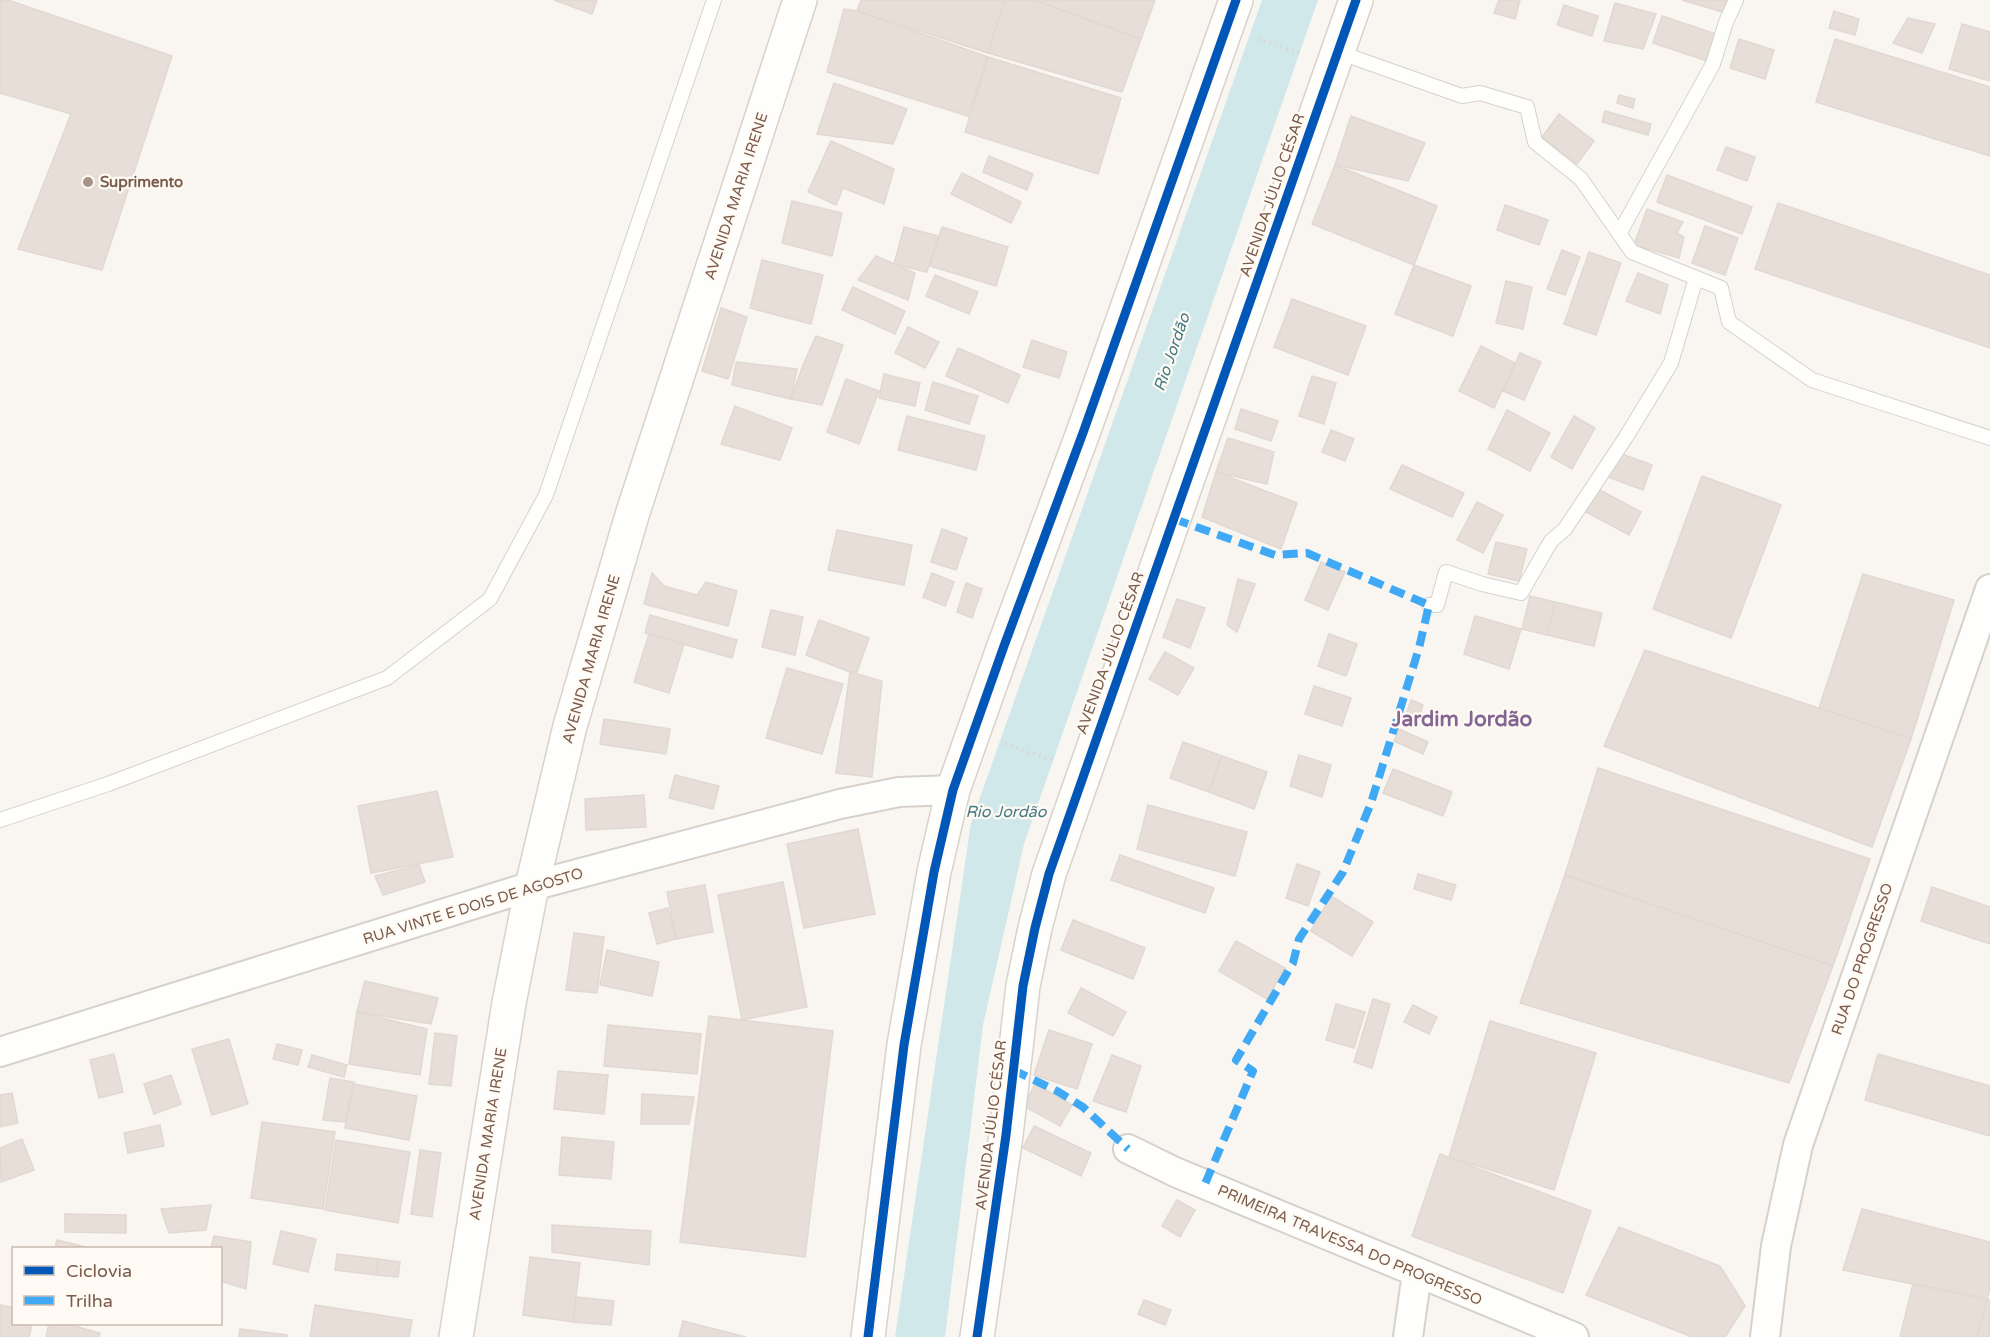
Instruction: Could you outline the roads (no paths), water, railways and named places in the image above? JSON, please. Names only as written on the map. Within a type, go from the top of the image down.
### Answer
[{"type":"street","name":"AVENIDA MARIA IRENE","points":[[456,1337],[493,1093],[532,886],[570,726],[633,512],[800,0]]},
{"type":"street","points":[[868,1337],[904,1046],[933,872],[953,790],[1092,408],[1236,0]]},
{"type":"street","name":"AVENIDA JÚLIO CÉSAR","points":[[977,1337],[1006,1135],[1023,986],[1049,874],[1356,0]]},
{"type":"street","name":"RUA DO PROGRESSO","points":[[1765,1337],[1776,1246],[1798,1145],[1990,589]]},
{"type":"street","name":"RUA VINTE E DOIS DE AGOSTO","points":[[0,1052],[532,886],[840,804],[899,792],[953,790]]},
{"type":"street","name":"PRIMEIRA TRAVESSA DO PROGRESSO","points":[[1128,1149],[1175,1172],[1574,1337]]},
{"type":"street","points":[[1408,1337],[1417,1273]]},
{"type":"lane","points":[[0,820],[108,784],[387,678],[490,599],[546,495],[714,0]]},
{"type":"lane","points":[[1619,234],[1713,64],[1726,22],[1737,0]]},
{"type":"lane","points":[[1337,51],[1462,96],[1480,93],[1527,107],[1535,142],[1581,179],[1632,252],[1720,288],[1730,322],[1812,380],[1990,438]]},
{"type":"lane","points":[[1429,605],[1437,605],[1446,572],[1482,584],[1521,593],[1551,541],[1565,529],[1626,437],[1671,363],[1696,278]]},
{"type":"water","name":"Rio Jordão","points":[[1262,0],[1318,0],[1024,844],[983,1025],[945,1337],[895,1337],[971,823]]},
{"type":"place","name":"Suprimento","points":[[88,182]]},
{"type":"district","name":"Jardim Jordão","points":[[1462,719]]}]
